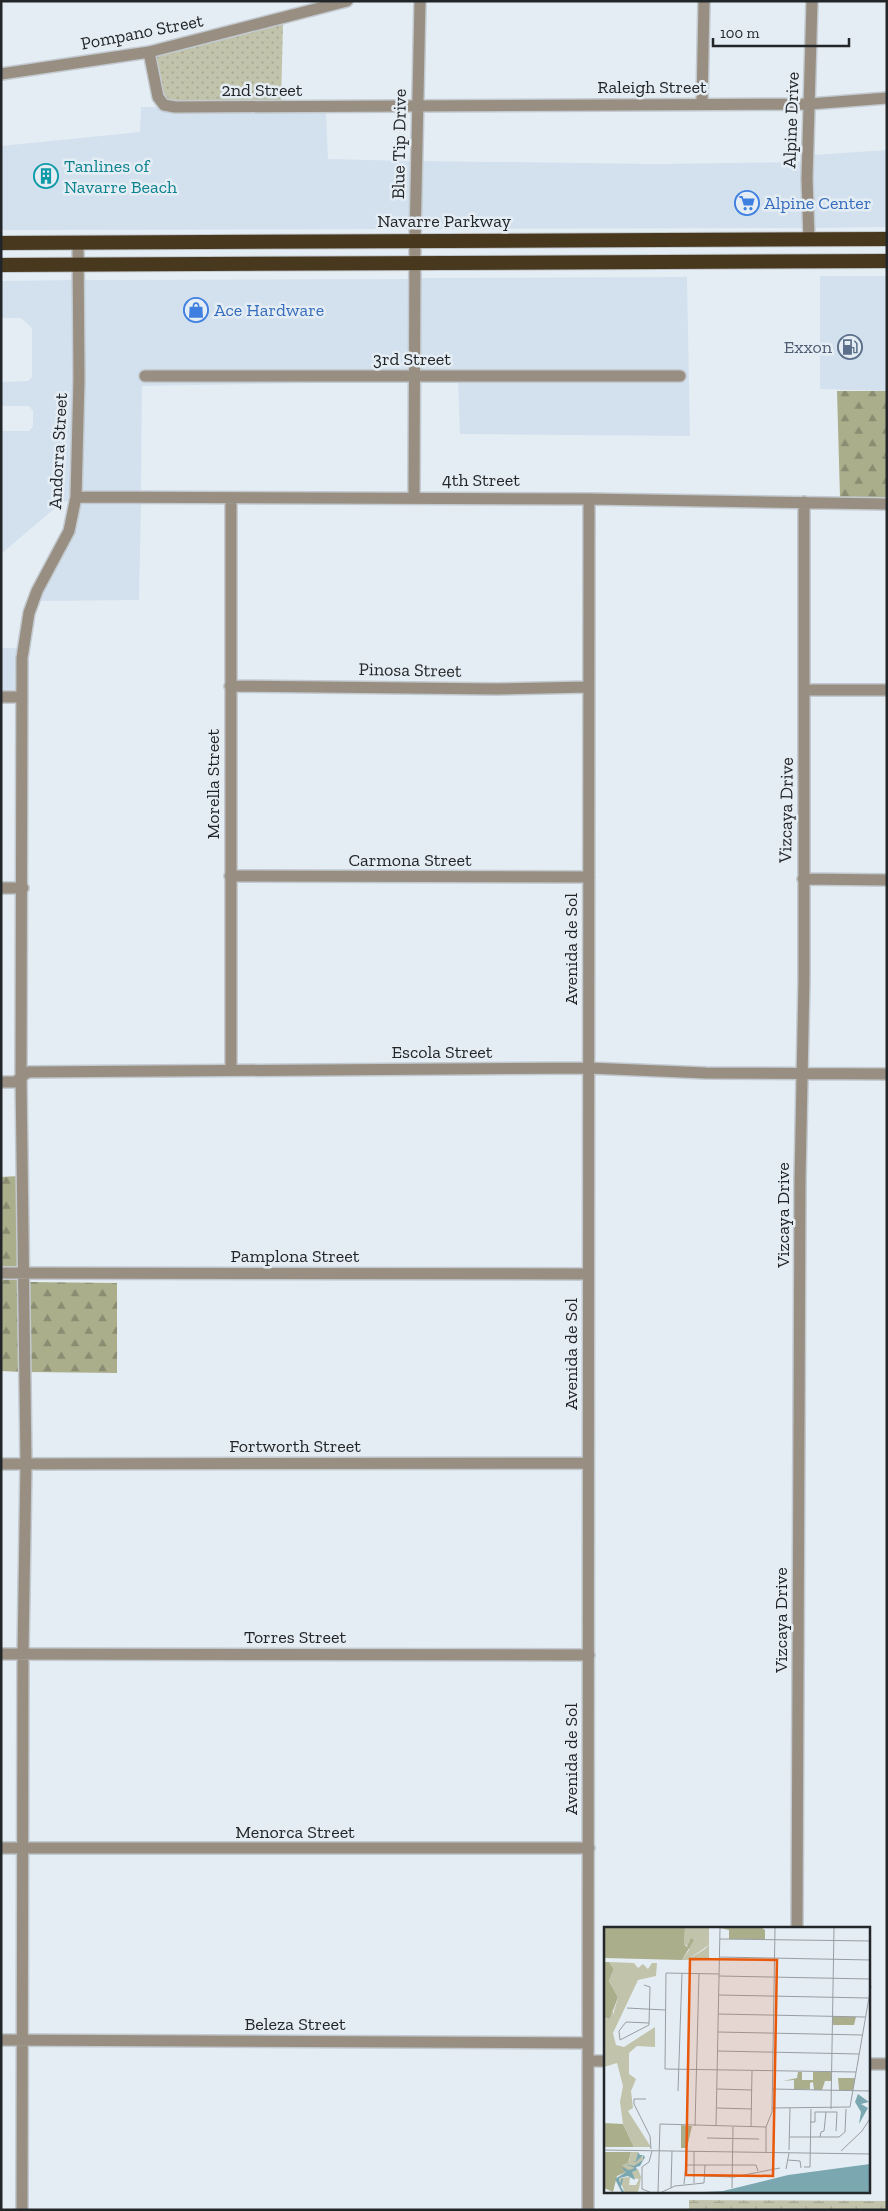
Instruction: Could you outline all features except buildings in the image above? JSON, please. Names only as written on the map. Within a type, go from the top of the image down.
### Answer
[{"type":"highway","name":"Navarre Parkway","points":[[1,243],[887,239]]},
{"type":"highway","points":[[665,262],[677,256],[797,254],[809,240]]},
{"type":"highway","points":[[823,261],[826,252],[842,246],[887,246]]},
{"type":"highway","points":[[1,266],[887,261]]},
{"type":"street","name":"Pompano Street","points":[[1,74],[149,52],[347,1]]},
{"type":"street","name":"Blue Tip Drive","points":[[414,497],[414,240],[420,1]]},
{"type":"street","points":[[702,104],[704,1]]},
{"type":"street","name":"Alpine Drive","points":[[809,240],[807,179],[812,1]]},
{"type":"street","name":"2nd Street","points":[[149,52],[158,98],[164,105],[175,107],[417,107]]},
{"type":"street","name":"Raleigh Street","points":[[417,107],[810,104],[887,98]]},
{"type":"street","name":"Andorra Street","points":[[22,2210],[23,1654],[26,1464],[21,1077],[23,888],[22,658],[29,613],[37,591],[69,531],[76,497],[79,379],[78,243]]},
{"type":"street","name":"3rd Street","points":[[145,376],[680,376]]},
{"type":"street","name":"4th Street","points":[[76,497],[414,497],[887,504]]},
{"type":"street","name":"Morella Street","points":[[231,498],[231,1070]]},
{"type":"street","name":"Avenida de Sol","points":[[588,2210],[589,499]]},
{"type":"street","name":"Vizcaya Drive","points":[[797,1927],[802,879],[805,690],[804,502]]},
{"type":"street","name":"Pinosa Street","points":[[230,686],[498,689],[589,687]]},
{"type":"street","points":[[805,690],[887,690]]},
{"type":"street","points":[[1,697],[22,697]]},
{"type":"street","name":"Carmona Street","points":[[230,876],[589,877]]},
{"type":"street","points":[[802,879],[887,880]]},
{"type":"street","points":[[1,888],[23,888]]},
{"type":"street","name":"Escola Street","points":[[1,1082],[15,1082],[28,1072],[231,1070],[589,1068],[706,1073],[802,1072],[887,1074]]},
{"type":"street","name":"Pamplona Street","points":[[1,1273],[588,1274]]},
{"type":"street","name":"Fortworth Street","points":[[1,1464],[588,1463]]},
{"type":"street","name":"Torres Street","points":[[1,1654],[589,1655]]},
{"type":"street","name":"Menorca Street","points":[[1,1848],[588,1848]]},
{"type":"street","name":"Beleza Street","points":[[1,2040],[588,2043]]},
{"type":"street","points":[[588,2061],[604,2061]]},
{"type":"street","points":[[870,2064],[887,2064]]},
{"type":"shaded area","points":[[141,107],[160,107],[175,112],[326,112],[328,159],[412,161],[410,229],[1,230],[1,146],[140,132]]},
{"type":"shaded area","points":[[887,150],[887,227],[813,228],[813,155]]},
{"type":"shaded area","points":[[421,161],[657,164],[803,162],[804,228],[419,229]]},
{"type":"shaded area","points":[[820,276],[887,276],[887,391],[820,389]]},
{"type":"shaded area","points":[[687,277],[690,436],[460,434],[458,382],[684,381],[684,371],[420,371],[420,278]]},
{"type":"shaded area","points":[[410,279],[411,371],[141,371],[141,382],[379,382],[142,386],[141,492],[81,492],[83,280]]},
{"type":"shaded area","points":[[74,280],[71,500],[61,503],[1,554],[1,431],[29,431],[33,426],[33,411],[29,406],[1,406],[1,382],[28,381],[32,377],[32,328],[21,318],[1,318],[1,281]]},
{"type":"shaded area","points":[[80,502],[141,503],[139,600],[38,601]]},
{"type":"shaded area","points":[[1,648],[18,648],[17,692],[1,692]]},
{"type":"green space","points":[[283,24],[281,102],[175,102],[166,100],[162,95],[154,56]]},
{"type":"green space","points":[[837,391],[887,391],[887,499],[840,498]]},
{"type":"green space","points":[[18,1176],[20,1268],[1,1268],[1,1177]]},
{"type":"green space","points":[[1,1278],[20,1278],[21,1372],[1,1371]]},
{"type":"green space","points":[[29,1282],[117,1283],[117,1373],[30,1372]]},
{"type":"green space","points":[[689,2200],[887,2201],[887,2210],[689,2210]]},
{"type":"place","name":"Tanlines of Navarre Beach","points":[[46,176]]},
{"type":"place","name":"Alpine Center","points":[[747,203]]},
{"type":"place","name":"Ace Hardware","points":[[196,310]]},
{"type":"place","name":"Exxon","points":[[850,347]]}]
